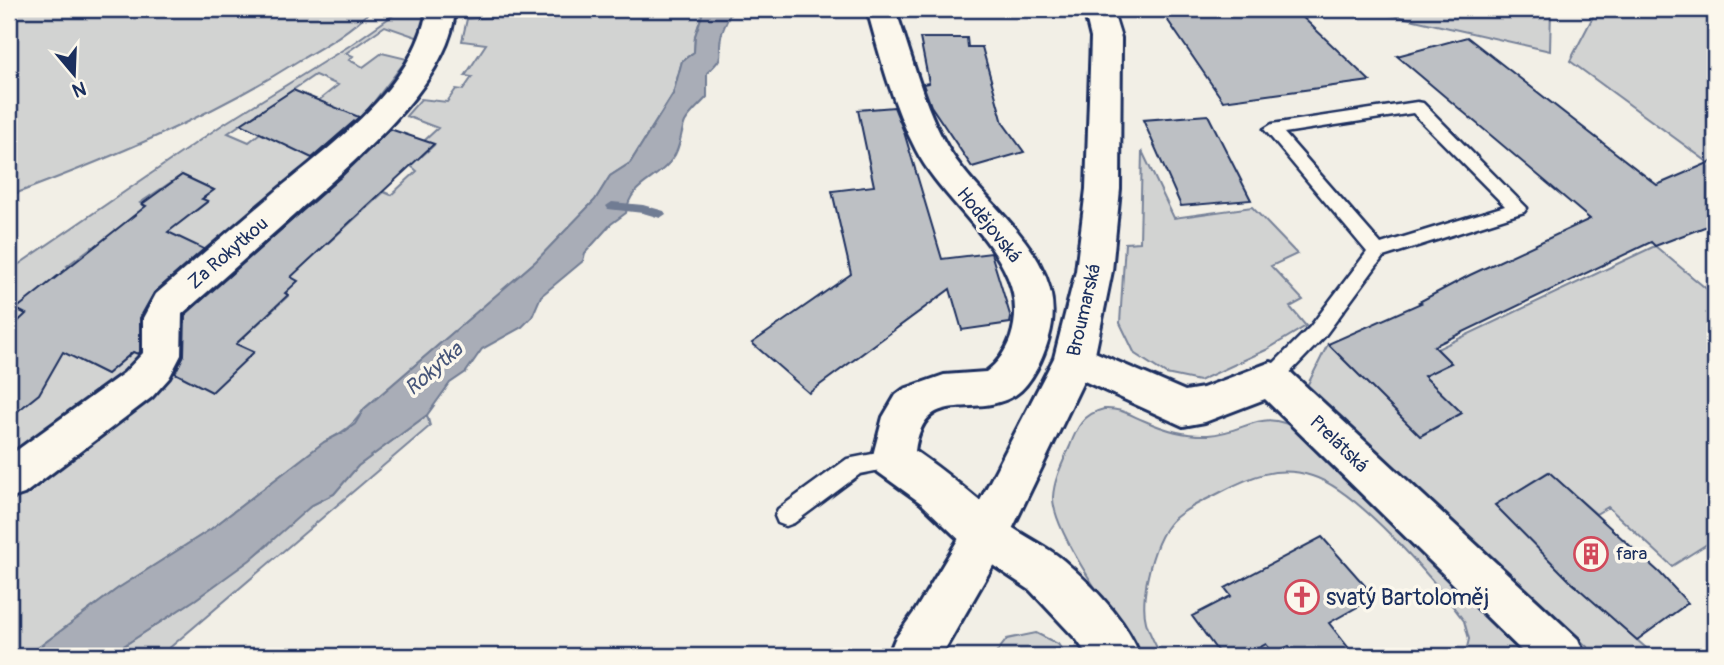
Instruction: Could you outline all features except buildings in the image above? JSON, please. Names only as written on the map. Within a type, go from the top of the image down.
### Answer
[{"type":"street","name":"Za Rokytkou","points":[[9,480],[138,384],[156,367],[164,342],[159,322],[169,304],[371,128],[416,72],[439,28],[441,9]]},
{"type":"street","name":"Hodějovská","points":[[881,9],[914,114],[935,156],[967,199],[1017,255],[1030,280],[1036,319],[1030,342],[1015,369],[995,387],[940,392],[916,402],[905,413],[898,426],[893,459]]},
{"type":"street","name":"Broumarská","points":[[912,656],[932,628],[986,535],[1074,359],[1094,271],[1103,189],[1106,38],[1098,9]]},
{"type":"street","points":[[1074,359],[1183,409],[1205,405],[1271,379]]},
{"type":"street","name":"Prelátská","points":[[1271,379],[1561,656]]},
{"type":"street","points":[[893,459],[936,489],[986,535],[1046,575],[1094,624],[1116,656]]},
{"type":"lane","points":[[1271,379],[1317,332],[1377,252],[1518,208],[1417,107],[1272,129],[1377,252]]},
{"type":"lane","points":[[786,516],[855,466],[893,459]]},
{"type":"shaded area","points":[[9,9],[372,9],[337,38],[229,101],[120,152],[9,196]]},
{"type":"shaded area","points":[[402,9],[430,9],[430,20],[422,39],[385,26],[346,53],[353,56],[349,60],[363,67],[382,53],[407,59],[359,121],[144,310],[81,361],[107,374],[143,344],[148,354],[9,466],[9,416],[12,415],[20,338],[9,346],[9,271],[222,125],[349,46]],"holes":[[[315,75],[338,85],[318,101],[278,100]],[[262,110],[288,122],[260,133],[249,142],[228,133]],[[182,175],[214,190],[202,199],[207,202],[197,210],[191,207],[147,207],[140,203]],[[92,247],[128,266],[14,326],[28,313],[16,309],[74,270],[67,266]]]},
{"type":"shaded area","points":[[506,9],[704,9],[695,36],[694,52],[682,61],[673,94],[630,163],[610,176],[595,200],[536,261],[364,409],[347,428],[324,442],[211,529],[117,589],[27,656],[9,656],[9,491],[192,353],[236,344],[288,296],[288,276],[315,239],[327,244],[384,192],[391,195],[417,171],[411,166],[398,164],[411,152],[422,156],[434,145],[424,141],[438,128],[406,116],[421,99],[447,102],[456,89],[463,90],[472,77],[465,76],[486,44],[462,41],[467,19],[504,16]]},
{"type":"shaded area","points":[[1366,9],[1551,9],[1550,51]]},
{"type":"shaded area","points":[[1597,9],[1715,9],[1715,160],[1709,163],[1570,61]]},
{"type":"shaded area","points":[[1142,151],[1174,218],[1252,207],[1297,254],[1271,266],[1303,300],[1290,307],[1306,326],[1266,350],[1199,381],[1166,374],[1135,354],[1120,323],[1125,243],[1140,242]]},
{"type":"shaded area","points":[[1655,246],[1715,296],[1715,539],[1672,566],[1608,507],[1596,514],[1548,472],[1496,505],[1570,580],[1655,656],[1597,656],[1307,386],[1328,344],[1421,436],[1462,413],[1418,371],[1451,363],[1437,349]]},
{"type":"shaded area","points":[[1104,409],[1120,411],[1176,432],[1192,434],[1222,433],[1264,420],[1287,424],[1302,431],[1536,656],[1465,656],[1469,639],[1464,621],[1415,561],[1373,517],[1331,485],[1312,476],[1276,472],[1243,481],[1197,504],[1175,518],[1167,527],[1150,567],[1144,611],[1161,656],[1141,656],[1075,554],[1063,532],[1053,497],[1059,471],[1078,427],[1091,414]]},
{"type":"shaded area","points":[[427,415],[430,426],[160,656],[108,656],[196,599],[267,546],[278,533],[312,505],[334,494],[358,466]]},
{"type":"shaded area","points":[[1036,633],[1058,644],[1066,656],[994,656],[1007,639]]},
{"type":"water","name":"Rokytka","points":[[704,9],[732,9],[722,33],[720,58],[707,73],[707,97],[685,122],[676,154],[667,166],[638,188],[626,213],[611,224],[585,253],[583,261],[541,296],[532,317],[522,327],[482,349],[466,372],[450,383],[427,415],[358,466],[334,494],[312,505],[250,560],[196,599],[108,656],[27,656],[117,589],[211,529],[324,442],[355,424],[364,409],[536,261],[595,200],[610,176],[630,163],[673,94],[682,61],[694,52],[695,36]]},
{"type":"waterway","points":[[612,206],[643,209],[660,214]]},
{"type":"place","name":"fara","points":[[1591,554]]},
{"type":"place","name":"svatý Bartoloměj","points":[[1302,597]]}]
